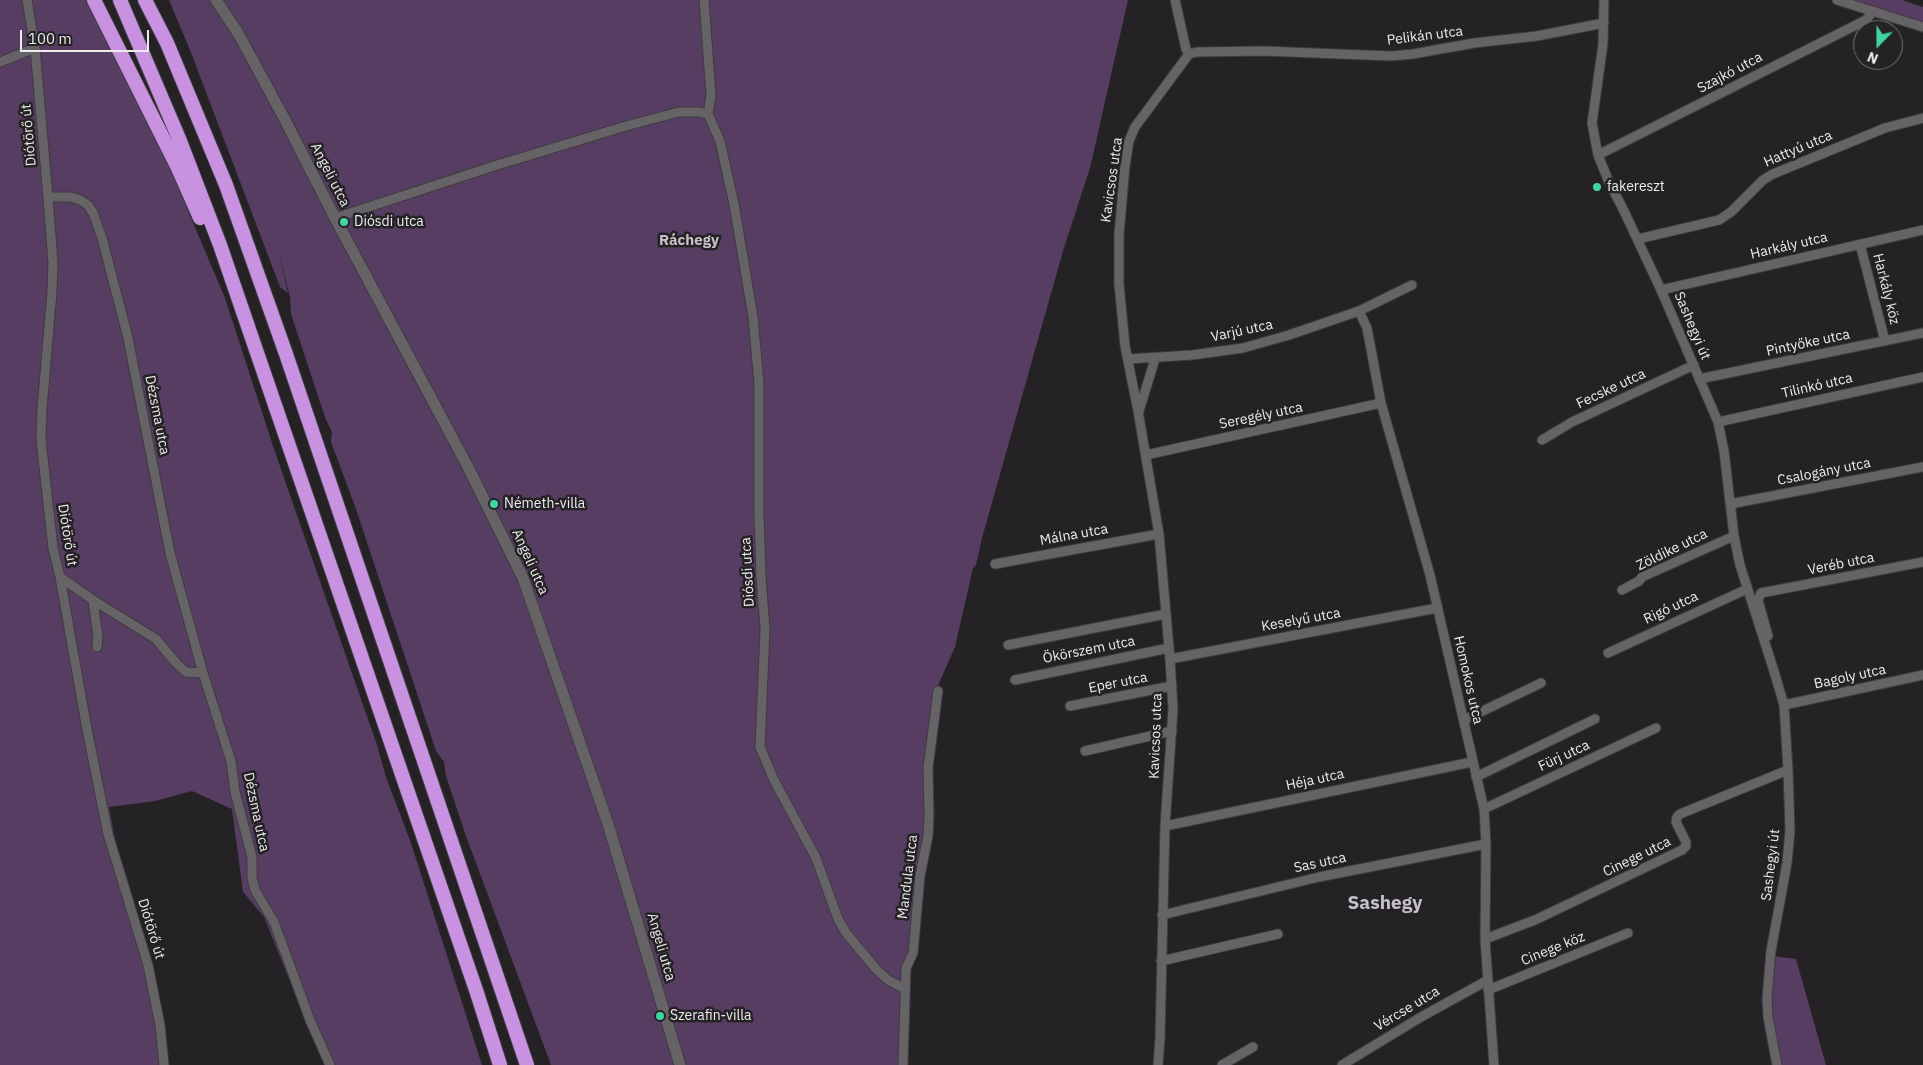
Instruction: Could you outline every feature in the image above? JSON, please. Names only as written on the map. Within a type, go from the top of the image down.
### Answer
[{"type":"highway","points":[[94,0],[177,166],[204,226],[220,245]]},
{"type":"highway","points":[[120,0],[177,132],[220,245],[477,993],[500,1065]]},
{"type":"highway","points":[[146,0],[167,43],[226,185],[286,354],[527,1065]]},
{"type":"highway","points":[[488,1028],[493,1065]]},
{"type":"street","name":"Diótörő út","points":[[27,0],[35,48],[53,263],[41,440],[54,548],[108,834],[148,965],[161,1032],[164,1065]]},
{"type":"street","name":"Angeli utca","points":[[216,0],[238,33],[468,467],[523,578],[608,824],[680,1065]]},
{"type":"street","name":"Diósdi utca","points":[[704,0],[711,95],[708,114],[720,141],[734,204],[753,317],[759,384],[759,515],[765,629],[760,748],[774,780],[816,858],[838,918],[846,933],[876,970],[888,980],[905,989]]},
{"type":"street","points":[[1175,0],[1188,54]]},
{"type":"street","name":"Sashegyi út","points":[[1604,0],[1603,44],[1592,123],[1598,155],[1609,182],[1638,239],[1638,252],[1661,290],[1718,422],[1724,451],[1734,536],[1747,589],[1784,705],[1790,831],[1788,862],[1771,952],[1767,999],[1768,1017],[1778,1065]]},
{"type":"street","points":[[1837,0],[1923,27]]},
{"type":"street","name":"Szajkó utca","points":[[1598,155],[1862,22],[1867,19],[1872,11]]},
{"type":"street","name":"Pelikán utca","points":[[1188,54],[1197,52],[1264,51],[1391,56],[1474,43],[1537,36],[1604,24]]},
{"type":"street","points":[[0,62],[35,48]]},
{"type":"street","name":"Kavicsos utca","points":[[1158,1065],[1164,826],[1172,731],[1172,686],[1159,534],[1128,360],[1119,284],[1119,244],[1125,166],[1129,141],[1134,127],[1188,54]]},
{"type":"street","points":[[335,218],[494,166],[626,126],[678,112],[708,114]]},
{"type":"street","name":"Hattyú utca","points":[[1638,239],[1719,220],[1731,212],[1763,180],[1773,174],[1885,128],[1923,118]]},
{"type":"street","name":"Dézsma utca","points":[[48,197],[71,197],[80,200],[88,206],[93,213],[102,238],[128,338],[170,553],[203,673],[231,761],[235,792],[252,856],[252,878],[255,890],[274,922],[310,1020],[330,1065]]},
{"type":"street","name":"Harkály utca","points":[[1661,290],[1923,230]]},
{"type":"street","name":"Harkály köz","points":[[1860,244],[1885,341]]},
{"type":"street","name":"Varjú utca","points":[[1128,360],[1155,359],[1243,348],[1289,335],[1359,311],[1412,285]]},
{"type":"street","name":"Homokos utca","points":[[1359,311],[1363,317],[1369,337],[1381,403],[1415,518],[1484,809],[1486,844],[1485,939],[1494,1065]]},
{"type":"street","name":"Pintyőke utca","points":[[1699,379],[1923,333]]},
{"type":"street","name":"Kavicsos utca","points":[[1138,411],[1155,359]]},
{"type":"street","name":"Fecske utca","points":[[1542,440],[1572,422],[1694,365]]},
{"type":"street","name":"Tilinkó utca","points":[[1718,422],[1923,377]]},
{"type":"street","points":[[1133,384],[1148,383]]},
{"type":"street","name":"Seregély utca","points":[[1146,455],[1381,403]]},
{"type":"street","name":"Csalogány utca","points":[[1730,504],[1923,467]]},
{"type":"street","name":"Málna utca","points":[[995,564],[1159,534]]},
{"type":"street","name":"Zöldike utca","points":[[1622,590],[1639,581],[1642,577],[1734,536]]},
{"type":"street","name":"Veréb utca","points":[[1764,592],[1923,562]]},
{"type":"street","points":[[60,577],[156,639],[186,672],[203,673]]},
{"type":"street","name":"Rigó utca","points":[[1608,653],[1747,589]]},
{"type":"street","name":"Sashegyi út","points":[[1764,592],[1758,600],[1774,658],[1773,668]]},
{"type":"street","points":[[93,600],[98,638],[97,647]]},
{"type":"street","name":"Keselyű utca","points":[[1170,659],[1437,608]]},
{"type":"street","points":[[1008,645],[1166,614]]},
{"type":"street","name":"Ökörszem utca","points":[[1015,680],[1169,648]]},
{"type":"street","name":"Bagoly utca","points":[[1784,705],[1923,675]]},
{"type":"street","points":[[1464,720],[1541,683]]},
{"type":"street","name":"Eper utca","points":[[1070,706],[1172,686]]},
{"type":"street","name":"Mandula utca","points":[[903,1065],[906,968],[913,953],[920,876],[928,836],[928,768],[938,691]]},
{"type":"street","points":[[1476,777],[1595,719]]},
{"type":"street","name":"Fürj utca","points":[[1484,809],[1656,728]]},
{"type":"street","points":[[1085,750],[1172,731]]},
{"type":"street","name":"Héja utca","points":[[1164,826],[1472,762]]},
{"type":"street","name":"Cinege utca","points":[[1485,939],[1535,920],[1682,850],[1686,846],[1686,842],[1676,822],[1680,814],[1788,770]]},
{"type":"street","name":"Sas utca","points":[[1162,915],[1319,877],[1486,844]]},
{"type":"street","name":"Cinege köz","points":[[1488,990],[1628,933]]},
{"type":"street","points":[[1161,961],[1278,934]]},
{"type":"street","name":"Vércse utca","points":[[1342,1065],[1421,1017],[1488,980]]},
{"type":"street","points":[[1222,1065],[1253,1047]]},
{"type":"shaded area","points":[[0,0],[88,0],[120,59],[169,166],[225,298],[274,449],[377,745],[386,777],[411,843],[482,1065],[324,1065],[264,917],[243,892],[232,809],[192,791],[155,801],[109,807],[123,883],[147,946],[165,1026],[169,1065],[0,1065]]},
{"type":"shaded area","points":[[169,0],[1128,0],[1090,168],[1063,251],[976,565],[973,568],[955,647],[936,690],[931,753],[929,817],[907,963],[903,1065],[551,1065],[466,836],[446,776],[444,762],[436,751],[356,509],[331,442],[332,432],[326,420],[291,314],[290,297],[279,253],[288,293],[280,287],[190,50]]},
{"type":"shaded area","points":[[1843,0],[1902,0],[1923,7],[1923,23]]},
{"type":"shaded area","points":[[1773,956],[1796,959],[1826,1065],[1781,1065],[1770,1010]]},
{"type":"place","name":"fakereszt","points":[[1597,187]]},
{"type":"place","name":"Diósdi utca","points":[[344,222]]},
{"type":"place","name":"Németh-villa","points":[[494,504]]},
{"type":"place","name":"Szerafin-villa","points":[[660,1016]]},
{"type":"district","name":"Ráchegy","points":[[689,241]]},
{"type":"district","name":"Sashegy","points":[[1385,904]]}]
